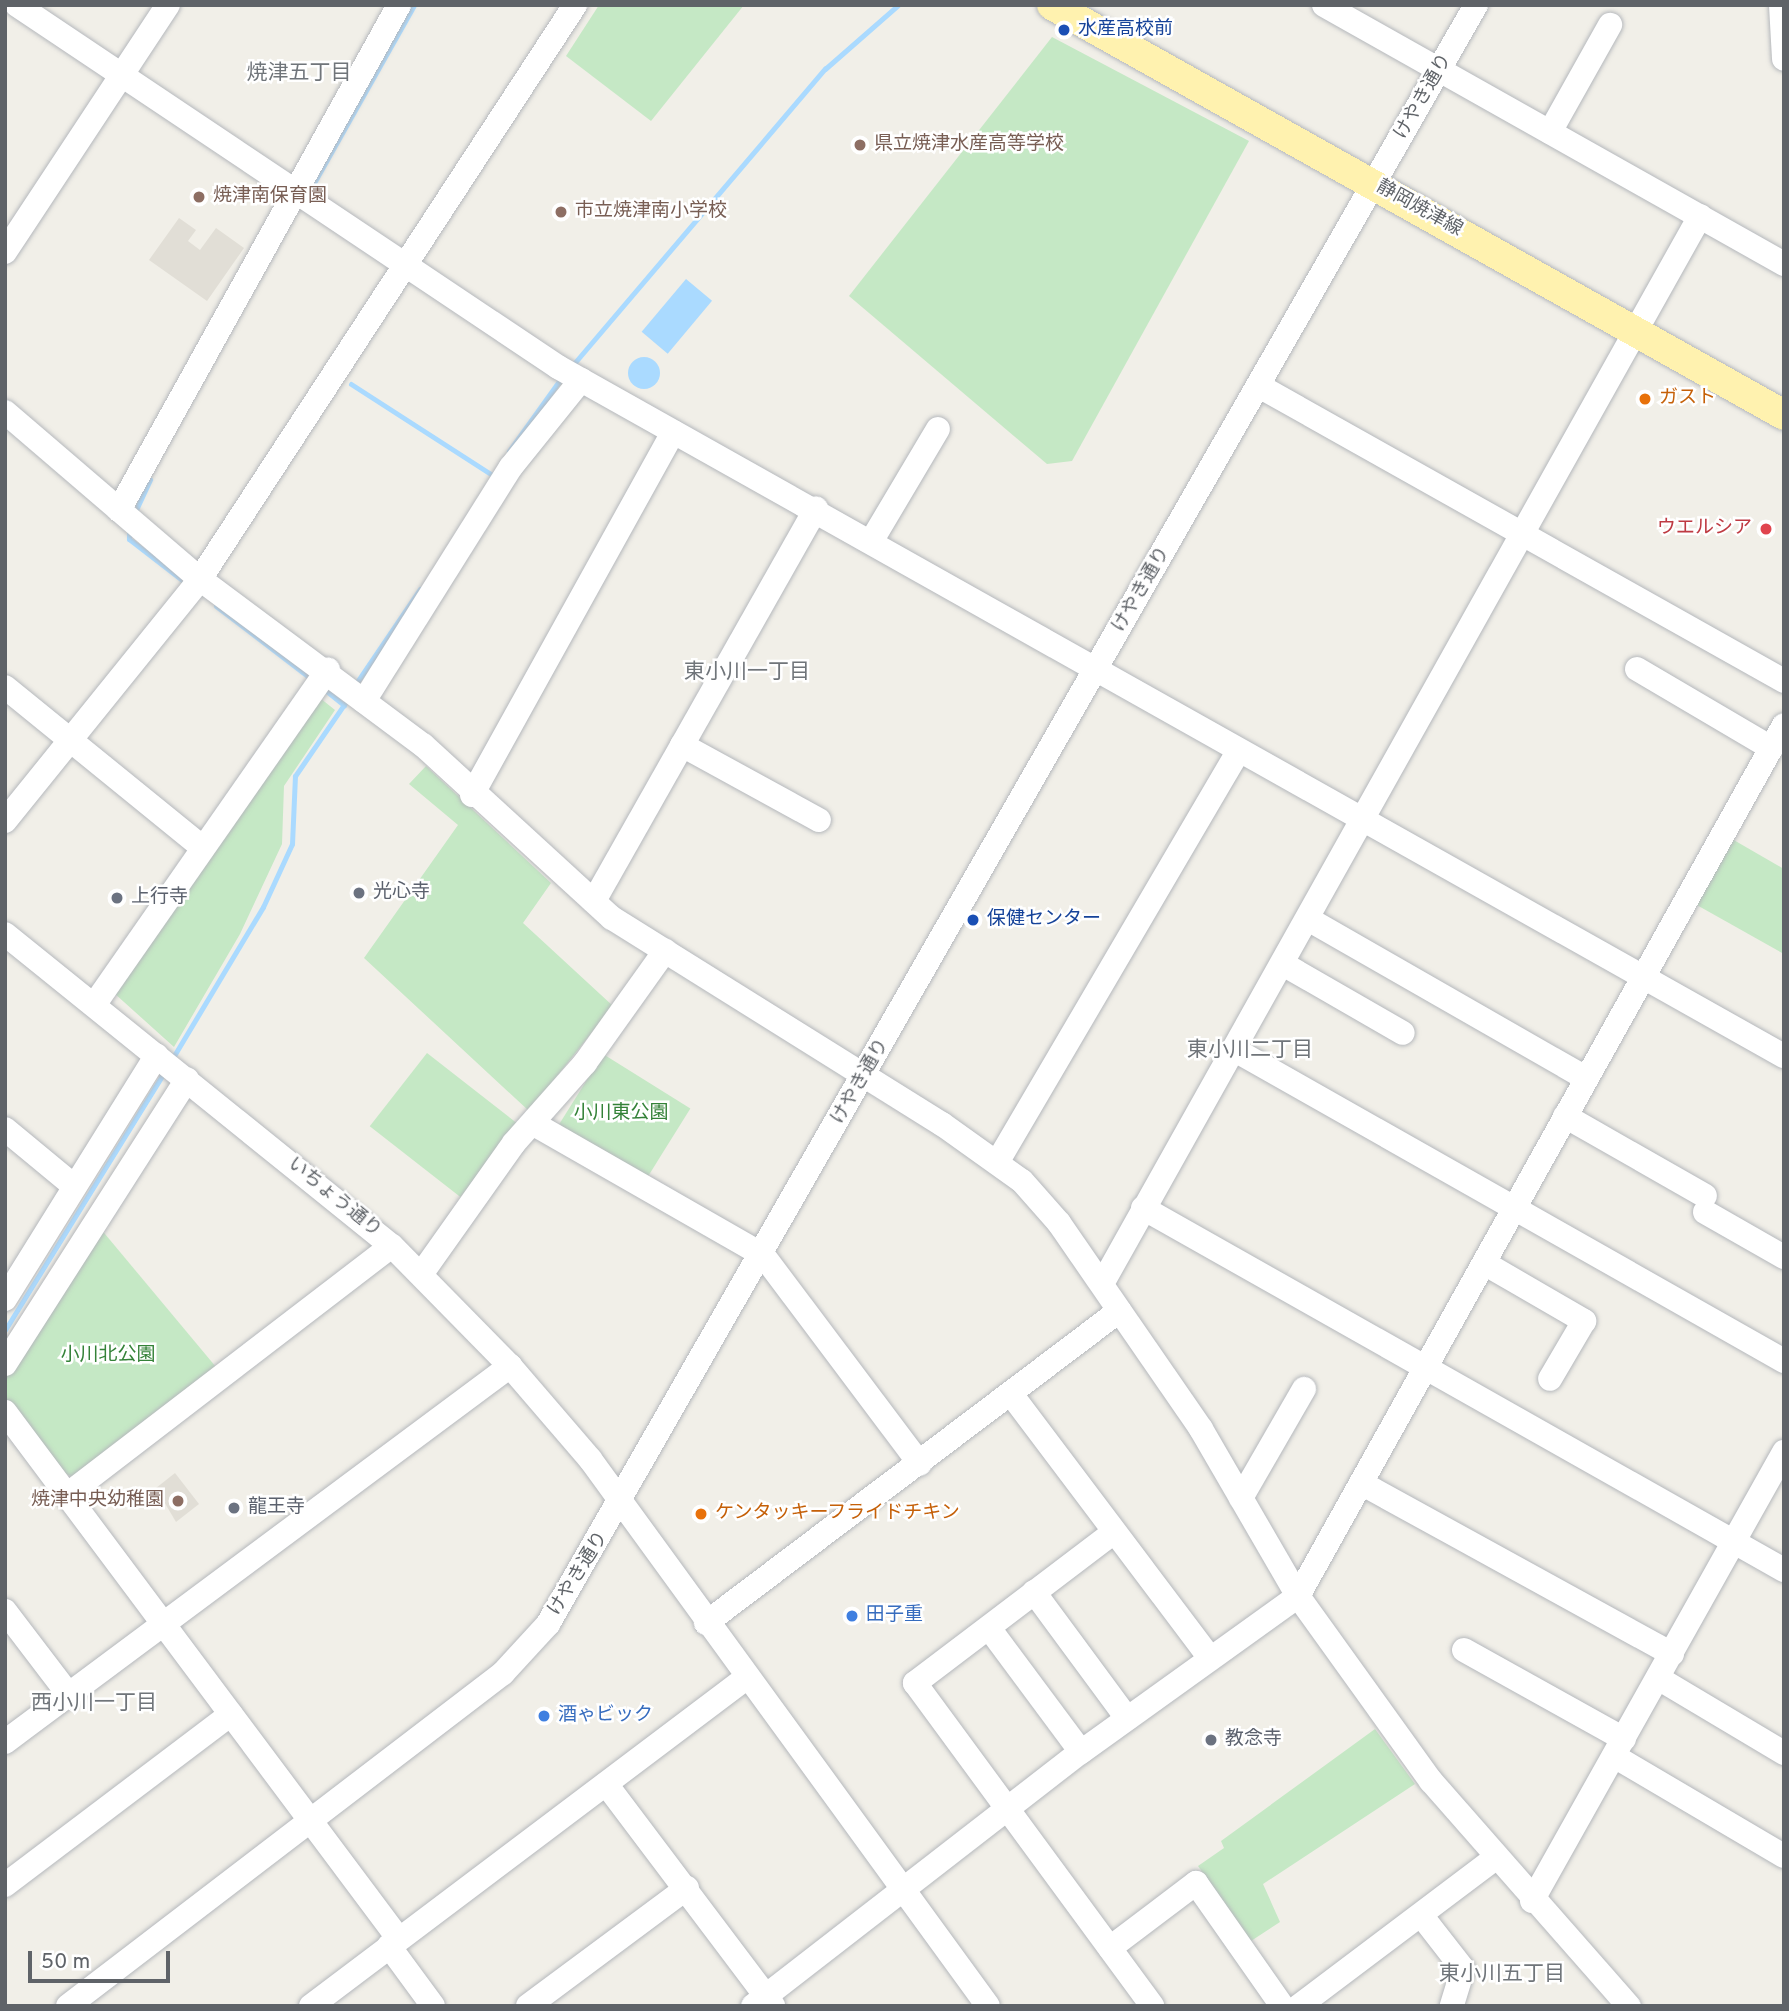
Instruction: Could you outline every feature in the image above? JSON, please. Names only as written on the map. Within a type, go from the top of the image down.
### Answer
[{"type":"main road","name":"静岡焼津線","points":[[1052,5],[1784,415]]},
{"type":"street","points":[[17,5],[581,380],[816,508],[1238,751],[1363,818],[1784,1056]]},
{"type":"street","points":[[5,252],[168,5]]},
{"type":"street","points":[[119,510],[399,5]]},
{"type":"street","points":[[5,821],[200,579],[404,261],[575,5]]},
{"type":"street","points":[[1324,5],[1784,264]]},
{"type":"street","name":"けやき通り","points":[[68,2006],[311,1822],[525,1652],[621,1504],[1476,5]]},
{"type":"street","points":[[1781,5],[1784,59]]},
{"type":"street","points":[[1550,132],[1610,25]]},
{"type":"street","points":[[1102,1284],[1638,333],[1700,216]]},
{"type":"street","points":[[364,701],[511,467],[581,380]]},
{"type":"street","points":[[1259,386],[1784,681]]},
{"type":"street","points":[[5,412],[200,579],[328,670],[364,701],[423,744],[472,795],[594,901],[665,951],[998,1161],[1059,1223],[1102,1284],[1241,1498],[1298,1595],[1494,1859],[1621,2003]]},
{"type":"street","points":[[872,540],[938,429]]},
{"type":"street","points":[[472,795],[673,432]]},
{"type":"street","points":[[594,901],[816,508]]},
{"type":"street","points":[[1637,669],[1771,748]]},
{"type":"street","points":[[94,1005],[328,670]]},
{"type":"street","points":[[5,687],[203,848]]},
{"type":"street","points":[[606,1784],[687,1888],[764,2003],[901,1889],[1209,1657],[1298,1595],[1586,1078],[1645,979],[1784,725]]},
{"type":"street","points":[[682,745],[819,820]]},
{"type":"street","points":[[998,1161],[1238,751]]},
{"type":"street","points":[[1308,919],[1586,1078]]},
{"type":"street","name":"いちょう通り","points":[[5,934],[392,1246],[422,1273],[510,1366],[621,1504],[988,2006]]},
{"type":"street","points":[[422,1273],[665,951]]},
{"type":"street","points":[[1283,964],[1403,1033]]},
{"type":"street","points":[[1235,1050],[1513,1210],[1784,1361]]},
{"type":"street","points":[[5,1299],[75,1185],[159,1057]]},
{"type":"street","points":[[5,1364],[184,1077]]},
{"type":"street","points":[[1565,1116],[1784,1257]]},
{"type":"street","points":[[534,1124],[762,1255],[920,1464]]},
{"type":"street","points":[[5,1129],[75,1185]]},
{"type":"street","points":[[1143,1208],[1784,1570]]},
{"type":"street","points":[[67,1495],[392,1246]]},
{"type":"street","points":[[1484,1263],[1584,1321],[1550,1379]]},
{"type":"street","points":[[706,1623],[920,1464],[1119,1311]]},
{"type":"street","points":[[5,1742],[165,1626],[510,1366]]},
{"type":"street","points":[[1241,1498],[1304,1389]]},
{"type":"street","points":[[1011,1394],[1209,1657]]},
{"type":"street","points":[[5,1412],[311,1822],[394,1942],[433,2006]]},
{"type":"street","points":[[1532,1901],[1784,1452]]},
{"type":"street","points":[[1360,1483],[1672,1654]]},
{"type":"street","points":[[1114,1532],[915,1683],[1152,2006]]},
{"type":"street","points":[[1034,1592],[1127,1718]]},
{"type":"street","points":[[5,1611],[69,1695]]},
{"type":"street","points":[[989,1628],[1081,1752]]},
{"type":"street","points":[[1464,1650],[1784,1856]]},
{"type":"street","points":[[311,2006],[746,1678]]},
{"type":"street","points":[[1658,1678],[1784,1753]]},
{"type":"street","points":[[5,1885],[231,1714]]},
{"type":"street","points":[[1299,2006],[1494,1859]]},
{"type":"street","points":[[1110,1948],[1196,1883],[1282,2006]]},
{"type":"street","points":[[528,2006],[687,1888]]},
{"type":"street","points":[[1421,1915],[1463,1969],[1452,2006]]},
{"type":"shaded area","points":[[179,218],[196,230],[188,241],[200,250],[216,228],[244,248],[207,301],[149,260]]},
{"type":"shaded area","name":"焼津中央幼稚園","points":[[175,1473],[199,1504],[176,1522],[156,1488]]},
{"type":"green space","points":[[599,5],[744,5],[651,121],[566,56]]},
{"type":"green space","points":[[1052,37],[1249,141],[1072,461],[1047,464],[849,296]]},
{"type":"green space","points":[[320,698],[335,710],[284,786],[282,844],[240,934],[174,1047],[114,993]]},
{"type":"green space","points":[[426,766],[551,883],[523,923],[613,1006],[529,1111],[364,958],[458,825],[409,784]]},
{"type":"green space","points":[[1732,839],[1784,869],[1784,954],[1695,904]]},
{"type":"green space","points":[[427,1053],[518,1124],[460,1197],[370,1126]]},
{"type":"green space","name":"小川東公園","points":[[603,1054],[690,1109],[646,1179],[559,1124]]},
{"type":"green space","name":"小川北公園","points":[[100,1228],[216,1367],[74,1477],[63,1473],[5,1399],[5,1375]]},
{"type":"green space","points":[[1375,1729],[1415,1784],[1263,1884],[1280,1922],[1251,1941],[1198,1866],[1224,1848],[1221,1841]]},
{"type":"water","points":[[686,279],[712,301],[668,354],[642,332]]},
{"type":"water","points":[[644,357],[655,362],[660,373],[655,384],[644,389],[633,384],[628,373],[633,362]]},
{"type":"waterway","points":[[311,188],[414,5]]},
{"type":"waterway","points":[[571,367],[825,69],[898,5]]},
{"type":"waterway","points":[[509,451],[562,377]]},
{"type":"waterway","points":[[351,384],[492,475]]},
{"type":"waterway","points":[[134,514],[150,479]]},
{"type":"waterway","points":[[129,530],[129,539],[186,583]]},
{"type":"waterway","points":[[355,685],[420,589]]},
{"type":"waterway","points":[[216,606],[314,681]]},
{"type":"waterway","points":[[324,689],[344,705]]},
{"type":"waterway","points":[[172,1059],[263,907],[292,844],[295,776],[349,697]]},
{"type":"waterway","points":[[5,1330],[165,1071]]},
{"type":"place","name":"水産高校前","points":[[1064,30]]},
{"type":"place","name":"県立焼津水産高等学校","points":[[860,145]]},
{"type":"place","name":"焼津南保育園","points":[[199,197]]},
{"type":"place","name":"市立焼津南小学校","points":[[561,212]]},
{"type":"place","name":"ガスト","points":[[1645,399]]},
{"type":"place","name":"ウエルシア","points":[[1766,529]]},
{"type":"place","name":"光心寺","points":[[359,893]]},
{"type":"place","name":"上行寺","points":[[117,898]]},
{"type":"place","name":"保健センター","points":[[973,920]]},
{"type":"place","name":"焼津中央幼稚園","points":[[178,1501]]},
{"type":"place","name":"龍王寺","points":[[234,1508]]},
{"type":"place","name":"ケンタッキーフライドチキン","points":[[701,1514]]},
{"type":"place","name":"田子重","points":[[852,1616]]},
{"type":"place","name":"酒ゃビック","points":[[544,1716]]},
{"type":"place","name":"教念寺","points":[[1211,1740]]},
{"type":"district","name":"焼津五丁目","points":[[299,74]]},
{"type":"district","name":"東小川一丁目","points":[[747,673]]},
{"type":"district","name":"東小川二丁目","points":[[1250,1051]]},
{"type":"district","name":"西小川一丁目","points":[[94,1704]]},
{"type":"district","name":"東小川五丁目","points":[[1502,1975]]}]
